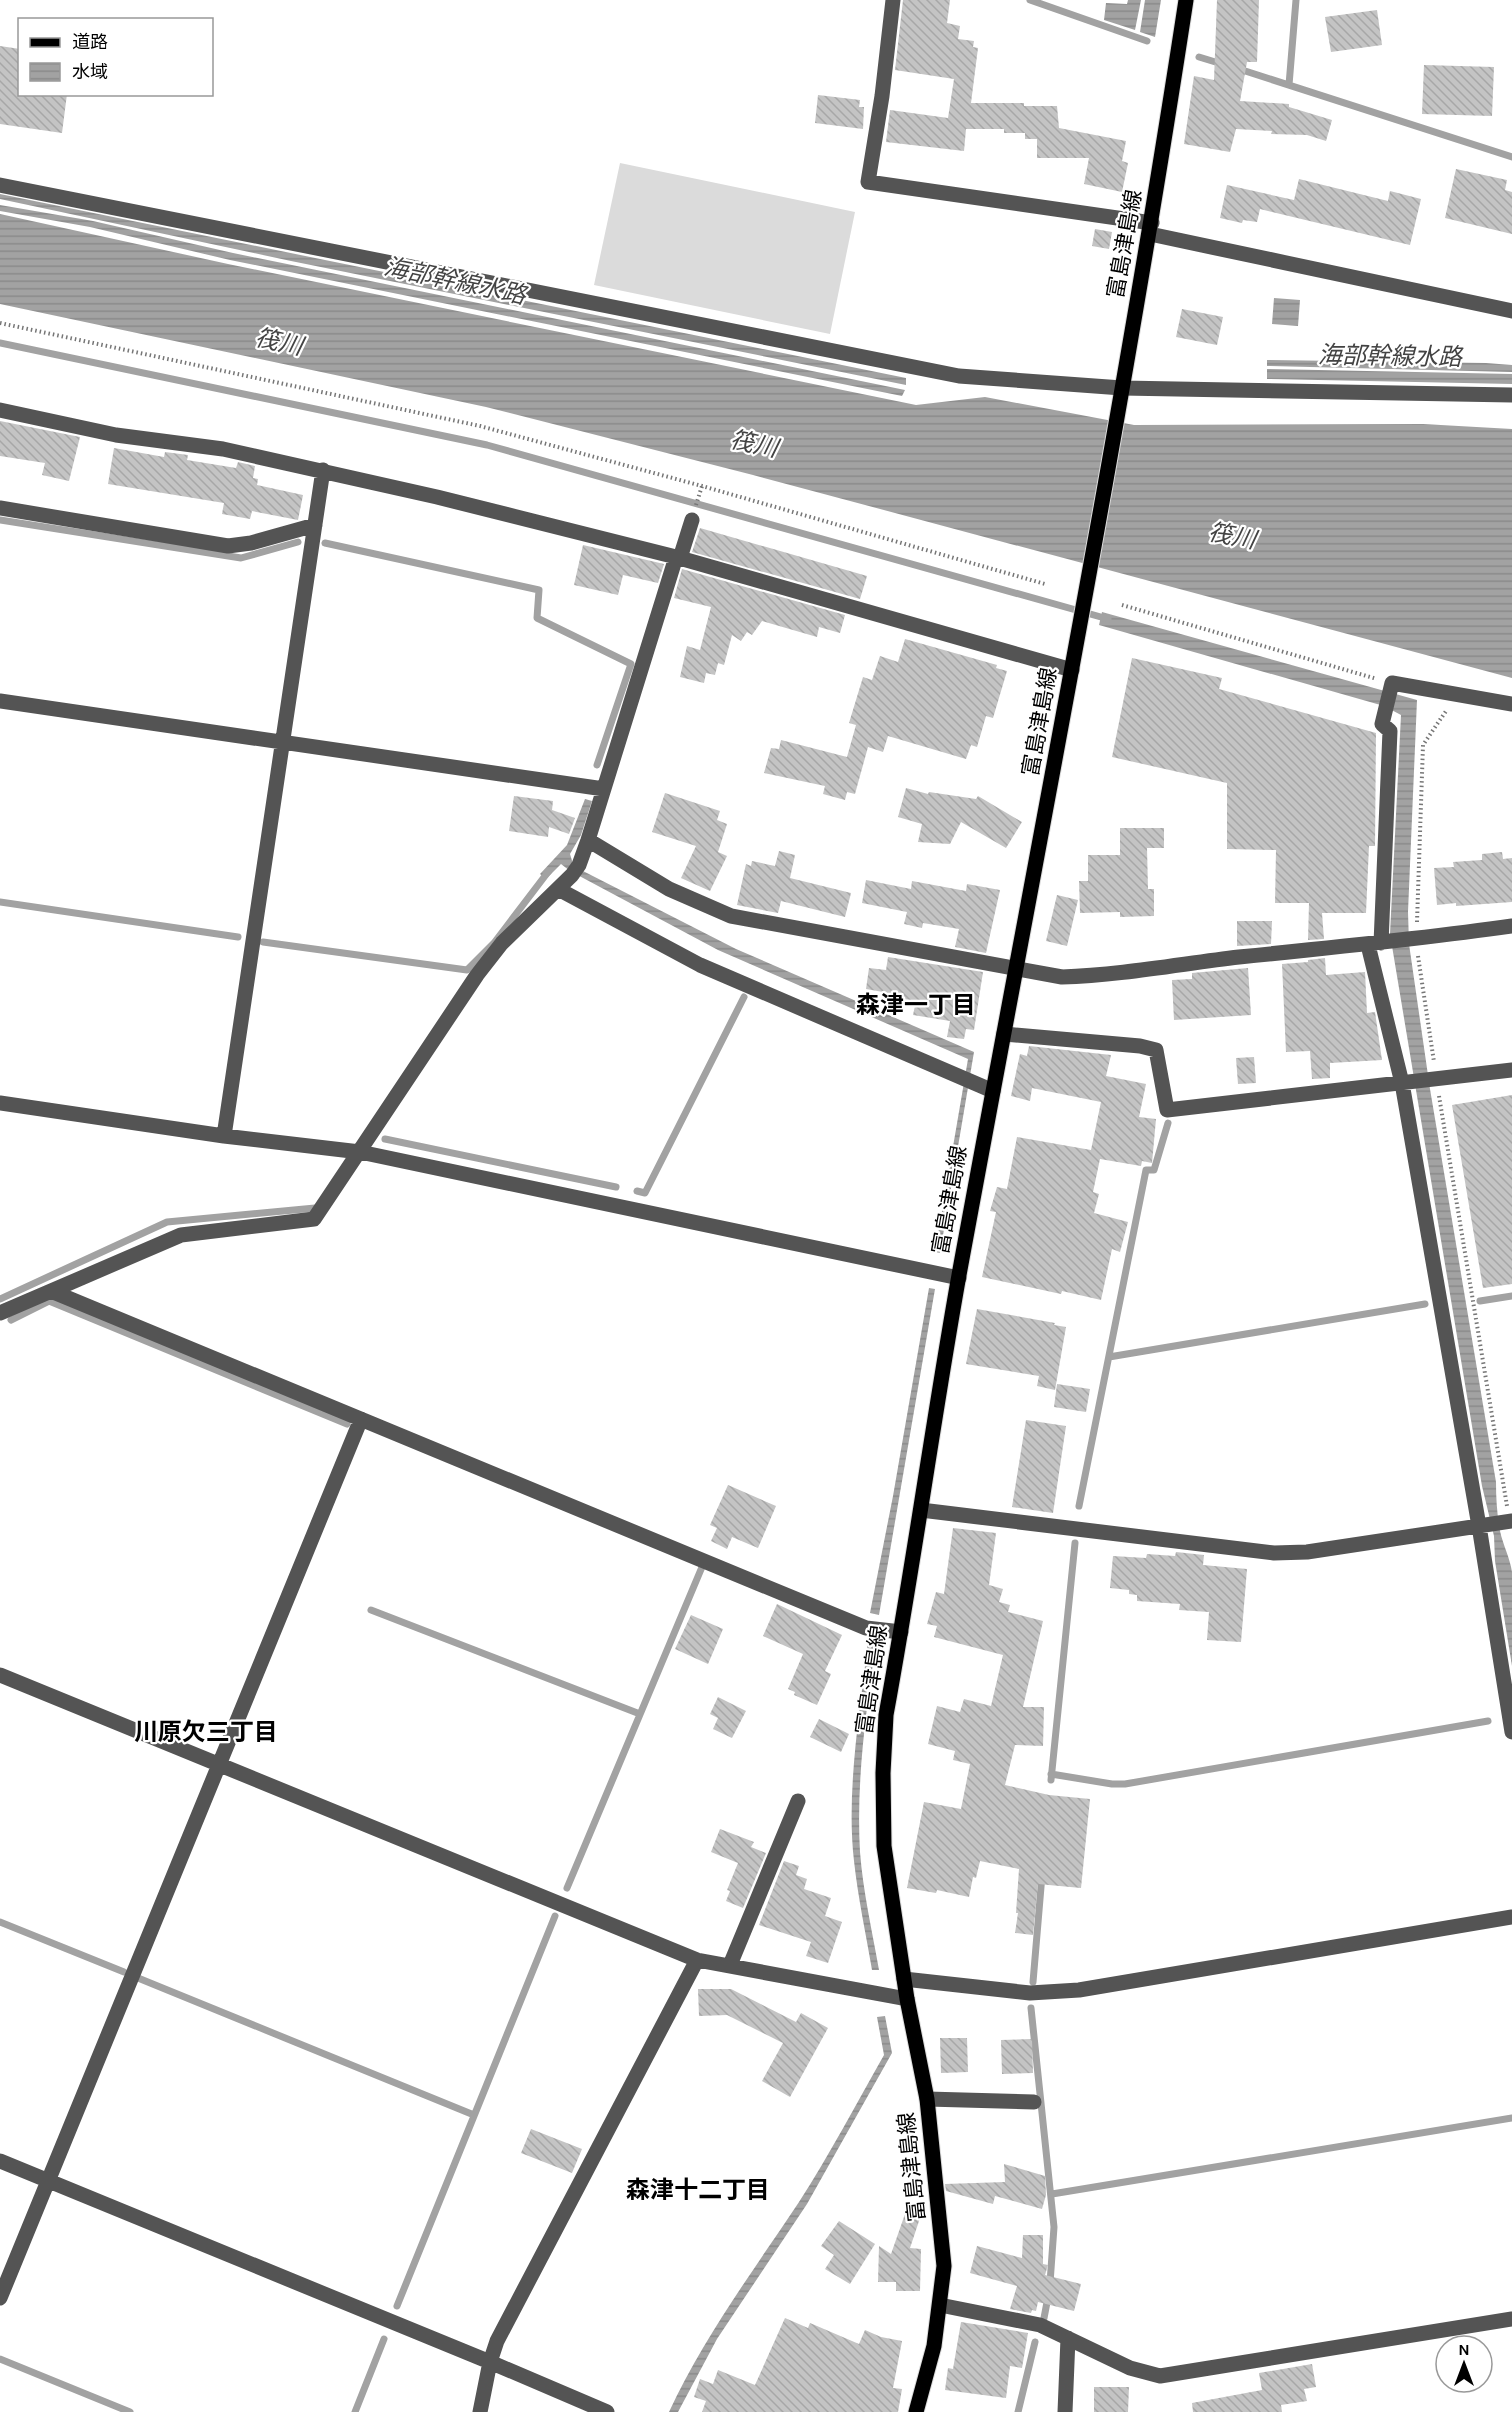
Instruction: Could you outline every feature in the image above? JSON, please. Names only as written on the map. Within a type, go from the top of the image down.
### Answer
[{"type":"main road","name":"富島津島線","points":[[916,2412],[934,2346],[944,2266],[927,2100],[907,1999],[884,1846],[883,1773],[886,1715],[959,1278],[1078,639],[1151,229],[1186,0]]},
{"type":"street","points":[[893,0],[882,96],[868,182],[1151,229],[1512,311]]},
{"type":"street","points":[[0,185],[959,376],[1122,388],[1512,395]]},
{"type":"street","points":[[0,410],[116,435],[223,449],[323,470],[678,557],[1072,670]]},
{"type":"street","points":[[224,1136],[323,470]]},
{"type":"street","points":[[0,508],[228,546],[251,543],[315,525]]},
{"type":"street","points":[[1,1314],[181,1234],[314,1219],[477,975],[502,943],[576,870],[588,840],[678,557],[692,520]]},
{"type":"street","points":[[1512,704],[1458,694],[1391,687],[1382,724],[1390,731],[1379,943],[1498,1523],[1512,1732]]},
{"type":"street","points":[[0,701],[604,789]]},
{"type":"street","points":[[588,840],[669,889],[731,916],[1062,977],[1110,975],[1154,967],[1512,926]]},
{"type":"street","points":[[558,889],[700,965],[993,1090]]},
{"type":"street","points":[[1004,1034],[1140,1046],[1156,1050],[1167,1110],[1512,1070]]},
{"type":"street","points":[[0,1102],[224,1136],[360,1152],[959,1278]]},
{"type":"street","points":[[51,1291],[866,1628],[901,1632]]},
{"type":"street","points":[[0,2298],[361,1419]]},
{"type":"street","points":[[921,1510],[1274,1553],[1307,1552],[1498,1523]]},
{"type":"street","points":[[0,1675],[697,1960],[907,1999]]},
{"type":"street","points":[[730,1965],[798,1801]]},
{"type":"street","points":[[904,1980],[1030,1993],[1079,1990],[1512,1917]]},
{"type":"street","points":[[480,2412],[490,2362],[497,2341],[697,1960]]},
{"type":"street","points":[[927,2100],[1034,2102]]},
{"type":"street","points":[[0,2161],[607,2412]]},
{"type":"street","points":[[940,2305],[1040,2325],[1130,2368],[1160,2376],[1512,2319]]},
{"type":"street","points":[[1065,2412],[1068,2338]]},
{"type":"path","points":[[0,323],[480,426],[702,486],[1045,584]]},
{"type":"path","points":[[700,493],[702,486]]},
{"type":"path","points":[[1122,606],[1391,687]]},
{"type":"path","points":[[1458,694],[1423,745],[1413,939],[1498,1523]]},
{"type":"shaded area","points":[[620,163],[855,212],[830,334],[594,285]]},
{"type":"water","points":[[1128,0],[1141,0],[1135,30],[1104,20],[1106,3],[1127,4]]},
{"type":"water","points":[[1145,0],[1161,0],[1155,37],[1140,32]]},
{"type":"water","points":[[0,194],[906,378],[906,385],[291,261],[0,199]]},
{"type":"water","points":[[0,205],[93,221],[233,253],[905,390],[902,396],[230,260],[90,227],[0,211]]},
{"type":"water","name":"筏川","points":[[0,214],[228,264],[916,405],[985,397],[1134,425],[1423,424],[1512,429],[1512,678],[753,475],[486,407],[0,304]]},
{"type":"water","points":[[1274,298],[1300,300],[1298,326],[1272,324]]},
{"type":"water","points":[[1267,360],[1486,363],[1512,365],[1512,372],[1267,366]]},
{"type":"water","points":[[1267,369],[1512,374],[1512,384],[1267,379]]},
{"type":"water","points":[[1102,612],[1417,700],[1408,912],[1409,944],[1430,1089],[1496,1482],[1499,1525],[1512,1572],[1512,1666],[1495,1561],[1494,1536],[1482,1486],[1390,934],[1401,715],[1384,706],[1099,625]]},
{"type":"water","points":[[585,799],[592,801],[581,835],[570,854],[573,864],[583,871],[736,949],[974,1052],[940,1253],[935,1252],[968,1059],[718,950],[570,871],[561,864],[546,879],[540,874],[567,845]]},
{"type":"water","points":[[929,1288],[935,1289],[879,1615],[870,1613]]},
{"type":"water","points":[[868,1641],[876,1642],[865,1720],[859,1825],[865,1896],[879,1970],[872,1970],[858,1889],[852,1834],[855,1751]]},
{"type":"water","points":[[885,2016],[892,2053],[807,2204],[717,2339],[678,2412],[669,2412],[713,2331],[799,2202],[884,2055],[877,2017]]},
{"type":"building","points":[[903,0],[950,0],[947,23],[960,26],[958,39],[974,41],[973,47],[978,48],[971,103],[1024,103],[1024,106],[1057,106],[1059,128],[1126,141],[1122,161],[1128,163],[1122,192],[1084,184],[1089,158],[1037,158],[1037,139],[1025,139],[1025,133],[1004,133],[1004,129],[966,129],[964,151],[886,142],[890,110],[948,118],[954,79],[895,70]]},
{"type":"building","points":[[1217,0],[1259,0],[1257,62],[1247,62],[1240,101],[1289,104],[1289,107],[1332,120],[1326,141],[1307,135],[1271,134],[1272,131],[1236,129],[1230,152],[1184,144],[1194,76],[1214,80]]},
{"type":"building","points":[[1377,10],[1382,45],[1331,52],[1325,17]]},
{"type":"building","points":[[0,46],[18,49],[18,96],[67,96],[62,133],[0,124]]},
{"type":"building","points":[[1424,65],[1494,67],[1492,116],[1422,114]]},
{"type":"building","points":[[818,95],[860,100],[859,107],[864,107],[863,129],[815,123]]},
{"type":"building","points":[[1456,169],[1507,180],[1505,190],[1512,192],[1512,234],[1445,218]]},
{"type":"building","points":[[1299,179],[1388,201],[1390,191],[1421,199],[1410,245],[1260,209],[1257,222],[1243,220],[1242,223],[1220,218],[1227,185],[1294,200]]},
{"type":"building","points":[[1095,229],[1112,232],[1109,249],[1092,246]]},
{"type":"building","points":[[1182,309],[1223,317],[1217,345],[1176,337]]},
{"type":"building","points":[[0,421],[80,437],[69,481],[42,475],[45,463],[0,456]]},
{"type":"building","points":[[114,448],[164,457],[165,452],[188,455],[187,460],[236,468],[238,462],[255,466],[253,478],[258,479],[257,485],[303,495],[298,520],[252,511],[250,519],[222,514],[224,503],[108,484]]},
{"type":"building","points":[[700,528],[867,576],[860,599],[692,552]]},
{"type":"building","points":[[583,545],[664,564],[658,583],[623,575],[618,595],[574,585]]},
{"type":"building","points":[[682,569],[845,615],[840,633],[819,627],[817,637],[762,621],[752,635],[747,632],[741,641],[732,635],[724,665],[718,663],[715,675],[706,673],[704,683],[680,677],[687,646],[700,650],[711,607],[674,598]]},
{"type":"building","points":[[905,639],[997,665],[996,668],[1007,671],[993,718],[986,716],[977,747],[971,745],[966,759],[888,736],[883,752],[868,747],[855,794],[847,792],[845,800],[823,794],[825,786],[764,773],[771,748],[779,749],[781,740],[847,757],[856,725],[849,723],[863,677],[872,680],[880,656],[898,662]]},
{"type":"building","points":[[1132,658],[1222,678],[1219,689],[1376,733],[1375,846],[1369,846],[1366,913],[1322,913],[1324,939],[1308,940],[1309,903],[1275,903],[1276,850],[1227,849],[1227,783],[1112,757]]},
{"type":"building","points":[[906,788],[928,794],[929,792],[976,799],[978,796],[1022,822],[1006,848],[961,822],[950,844],[918,842],[922,824],[898,817]]},
{"type":"building","points":[[665,793],[720,811],[717,820],[727,824],[718,852],[727,856],[710,891],[681,878],[696,846],[652,832]]},
{"type":"building","points":[[514,796],[553,801],[552,810],[575,818],[569,834],[549,827],[548,837],[509,831]]},
{"type":"building","points":[[1120,828],[1164,828],[1164,848],[1147,848],[1148,889],[1154,889],[1154,916],[1120,917],[1120,912],[1080,913],[1079,881],[1088,881],[1088,855],[1120,855]]},
{"type":"building","points":[[779,851],[795,855],[790,878],[851,893],[845,917],[781,901],[778,913],[737,905],[746,864],[751,866],[752,861],[775,866]]},
{"type":"building","points":[[1502,852],[1503,859],[1512,858],[1512,902],[1437,905],[1434,868],[1454,867],[1453,862],[1482,860],[1482,854]]},
{"type":"building","points":[[866,880],[911,889],[912,881],[966,891],[967,884],[1000,890],[986,953],[955,947],[959,929],[923,923],[922,928],[904,924],[907,912],[862,903]]},
{"type":"building","points":[[1057,895],[1078,900],[1067,946],[1046,941]]},
{"type":"building","points":[[1237,921],[1272,921],[1271,944],[1237,946]]},
{"type":"building","points":[[888,957],[983,972],[974,1030],[966,1029],[964,1039],[947,1037],[950,1021],[913,1015],[916,1001],[882,996],[883,992],[866,989],[869,968],[886,970]]},
{"type":"building","points":[[1325,958],[1326,975],[1365,972],[1367,1013],[1375,1012],[1382,1060],[1330,1063],[1330,1078],[1312,1079],[1310,1051],[1286,1052],[1282,964]]},
{"type":"building","points":[[1248,968],[1251,1015],[1174,1020],[1172,980],[1192,979],[1192,973]]},
{"type":"building","points":[[1029,1046],[1111,1055],[1106,1076],[1146,1084],[1139,1117],[1156,1119],[1152,1163],[1142,1161],[1141,1166],[1100,1159],[1093,1192],[1099,1194],[1094,1213],[1128,1222],[1120,1252],[1112,1249],[1101,1300],[982,1277],[996,1212],[990,1211],[997,1187],[1007,1189],[1017,1137],[1091,1150],[1101,1102],[1032,1088],[1030,1101],[1011,1096],[1020,1054],[1027,1056]]},
{"type":"building","points":[[1254,1057],[1256,1083],[1238,1084],[1236,1058]]},
{"type":"building","points":[[1512,1095],[1512,1284],[1483,1288],[1452,1105]]},
{"type":"building","points":[[977,1309],[1066,1327],[1055,1390],[1037,1386],[1039,1376],[966,1364]]},
{"type":"building","points":[[1057,1384],[1090,1389],[1086,1412],[1054,1407]]},
{"type":"building","points":[[1026,1420],[1066,1426],[1053,1513],[1012,1507]]},
{"type":"building","points":[[728,1485],[776,1506],[758,1548],[732,1537],[727,1549],[711,1541],[717,1528],[710,1525]]},
{"type":"building","points":[[953,1528],[996,1533],[989,1585],[1003,1589],[999,1602],[1010,1605],[1008,1612],[1043,1621],[1023,1707],[1044,1707],[1043,1746],[1015,1745],[1005,1785],[1049,1795],[1090,1799],[1081,1888],[1038,1884],[1033,1935],[1015,1933],[1019,1869],[980,1861],[976,1878],[973,1877],[969,1897],[937,1890],[936,1893],[907,1888],[924,1802],[961,1809],[970,1764],[953,1760],[955,1751],[928,1744],[937,1706],[960,1712],[964,1699],[991,1706],[1003,1655],[934,1637],[937,1626],[927,1624],[936,1592],[944,1594]]},
{"type":"building","points":[[1176,1552],[1204,1555],[1203,1565],[1247,1569],[1241,1642],[1207,1640],[1209,1612],[1179,1610],[1180,1604],[1137,1601],[1137,1595],[1129,1594],[1129,1590],[1110,1588],[1113,1556],[1146,1558],[1147,1554],[1175,1556]]},
{"type":"building","points":[[777,1604],[842,1635],[825,1671],[831,1674],[817,1705],[794,1695],[795,1692],[788,1689],[803,1654],[763,1636]]},
{"type":"building","points":[[691,1615],[723,1629],[708,1664],[675,1649]]},
{"type":"building","points":[[718,1697],[746,1711],[732,1738],[713,1729],[718,1718],[710,1714]]},
{"type":"building","points":[[819,1719],[849,1734],[841,1752],[810,1737]]},
{"type":"building","points":[[720,1829],[754,1842],[751,1847],[766,1853],[743,1908],[726,1901],[730,1891],[727,1890],[738,1863],[711,1852]]},
{"type":"building","points":[[784,1861],[799,1866],[796,1875],[807,1879],[804,1889],[831,1898],[825,1916],[842,1922],[828,1963],[806,1956],[811,1942],[759,1925]]},
{"type":"building","points":[[698,1989],[731,1989],[796,2022],[801,2013],[828,2028],[790,2097],[762,2081],[783,2043],[727,2015],[699,2016]]},
{"type":"building","points":[[940,2038],[967,2038],[968,2072],[941,2073]]},
{"type":"building","points":[[1032,2039],[1033,2073],[1002,2074],[1001,2040]]},
{"type":"building","points":[[531,2129],[582,2149],[572,2173],[521,2153]]},
{"type":"building","points":[[1004,2164],[1045,2176],[1046,2195],[1042,2209],[995,2196],[993,2204],[946,2191],[945,2184],[1005,2182]]},
{"type":"building","points":[[905,2214],[920,2218],[910,2248],[921,2249],[920,2291],[896,2291],[896,2282],[878,2282],[879,2246],[891,2254]]},
{"type":"building","points":[[839,2221],[875,2244],[850,2284],[825,2269],[834,2255],[821,2246]]},
{"type":"building","points":[[1023,2235],[1043,2235],[1043,2264],[1048,2265],[1045,2275],[1081,2284],[1074,2311],[1038,2302],[1036,2311],[1032,2310],[1031,2313],[1010,2309],[1017,2286],[970,2273],[977,2246],[1022,2258]]},
{"type":"building","points":[[785,2318],[808,2328],[810,2323],[859,2344],[865,2330],[881,2337],[902,2341],[893,2388],[902,2389],[898,2412],[702,2412],[706,2401],[694,2397],[700,2379],[713,2384],[718,2370],[755,2385]]},
{"type":"building","points":[[961,2322],[1028,2333],[1022,2368],[1010,2366],[1006,2398],[945,2390],[948,2368],[953,2369]]},
{"type":"building","points":[[1312,2364],[1316,2387],[1304,2389],[1307,2401],[1281,2405],[1282,2412],[1193,2412],[1192,2403],[1262,2390],[1259,2373]]},
{"type":"building","points":[[1094,2387],[1129,2387],[1128,2412],[1094,2412]]},
{"type":"waterway","points":[[1030,0],[1147,41]]},
{"type":"waterway","points":[[1289,85],[1296,0]]},
{"type":"waterway","points":[[1199,57],[1222,64]]},
{"type":"waterway","points":[[1239,69],[1512,157]]},
{"type":"waterway","points":[[0,343],[487,445],[1108,619]]},
{"type":"waterway","points":[[0,520],[241,558],[298,542]]},
{"type":"waterway","points":[[325,543],[539,590],[537,618],[631,664],[597,765]]},
{"type":"waterway","points":[[263,942],[467,970],[494,943],[548,872]]},
{"type":"waterway","points":[[0,902],[238,937]]},
{"type":"waterway","points":[[637,1191],[645,1193],[744,997]]},
{"type":"waterway","points":[[1079,1506],[1146,1170],[1154,1170],[1168,1123]]},
{"type":"waterway","points":[[385,1139],[616,1187]]},
{"type":"waterway","points":[[0,1299],[167,1222],[315,1208]]},
{"type":"waterway","points":[[1480,1301],[1512,1296]]},
{"type":"waterway","points":[[11,1320],[49,1301],[347,1424]]},
{"type":"waterway","points":[[1109,1357],[1425,1304]]},
{"type":"waterway","points":[[1051,1780],[1075,1543]]},
{"type":"waterway","points":[[567,1888],[702,1567]]},
{"type":"waterway","points":[[371,1610],[640,1714]]},
{"type":"waterway","points":[[1051,1774],[1125,1784],[1488,1721]]},
{"type":"waterway","points":[[1033,1982],[1042,1875]]},
{"type":"waterway","points":[[397,2306],[555,1916]]},
{"type":"waterway","points":[[0,1922],[124,1972]]},
{"type":"waterway","points":[[138,1978],[474,2115]]},
{"type":"waterway","points":[[1031,2008],[1054,2227],[1050,2283]]},
{"type":"waterway","points":[[1052,2194],[1512,2118]]},
{"type":"waterway","points":[[1044,2318],[1048,2297]]},
{"type":"waterway","points":[[355,2412],[384,2339]]},
{"type":"waterway","points":[[1018,2412],[1035,2342]]},
{"type":"waterway","points":[[0,2359],[130,2412]]},
{"type":"district","name":"森津一丁目","points":[[916,1005]]},
{"type":"district","name":"川原欠三丁目","points":[[206,1732]]},
{"type":"district","name":"森津十二丁目","points":[[698,2190]]},
{"type":"water label","name":"海部幹線水路","points":[[455,281]]},
{"type":"water label","name":"海部幹線水路","points":[[1390,356]]}]
